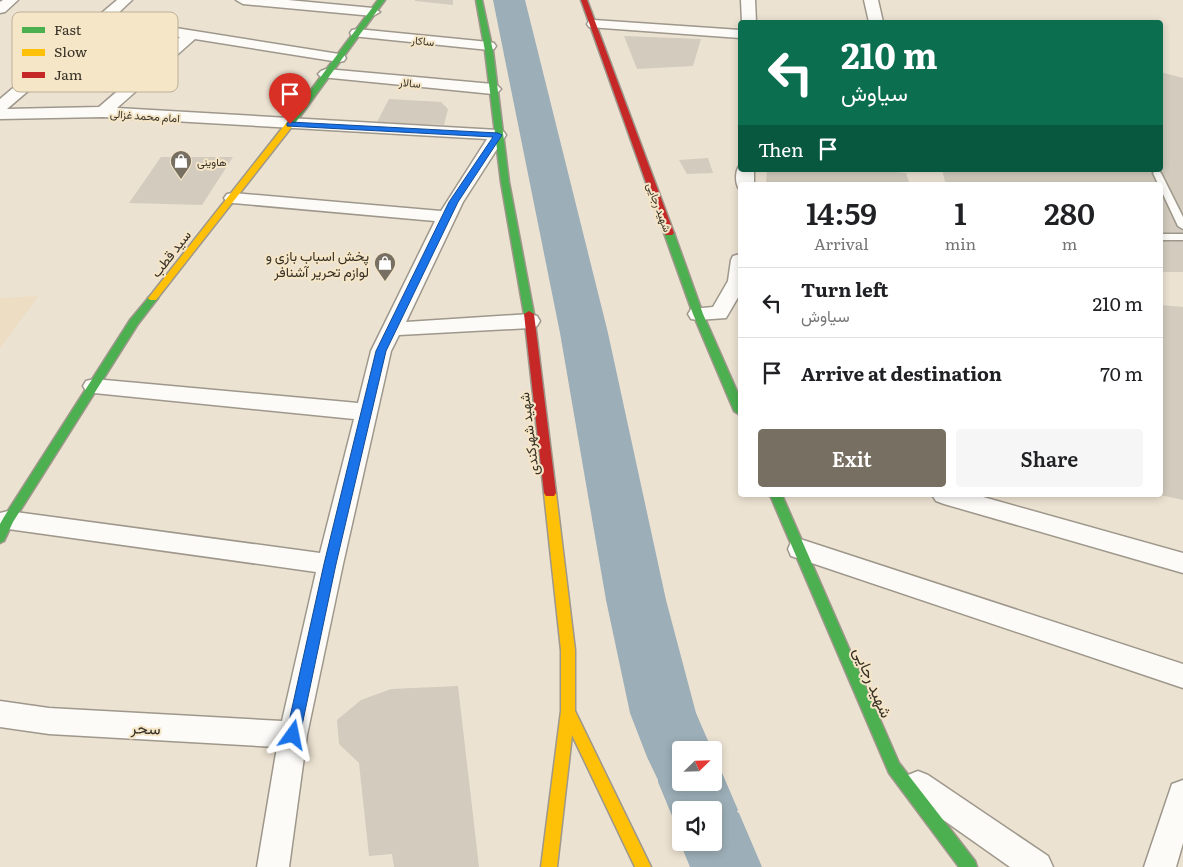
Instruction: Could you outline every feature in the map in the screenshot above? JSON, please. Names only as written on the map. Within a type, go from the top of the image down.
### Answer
[{"type":"street","points":[[0,9],[10,0]]},
{"type":"street","points":[[111,12],[125,0]]},
{"type":"street","points":[[243,0],[373,12]]},
{"type":"street","name":"سید قطب","points":[[4,529],[134,322],[290,124],[382,0]]},
{"type":"street","name":"شهید شهرکندی","points":[[479,0],[489,46],[498,135],[520,272],[530,321],[568,650],[568,711],[549,867]]},
{"type":"street","name":"شهید رجایی","points":[[584,0],[698,314],[738,406]]},
{"type":"street","points":[[748,0],[749,20]]},
{"type":"street","points":[[871,0],[876,20]]},
{"type":"street","points":[[594,24],[738,34]]},
{"type":"street","points":[[178,32],[338,58]]},
{"type":"street","name":"ساکار","points":[[357,33],[489,46]]},
{"type":"street","points":[[178,46],[192,34]]},
{"type":"street","name":"سالار","points":[[326,74],[493,89]]},
{"type":"street","points":[[0,106],[17,92]]},
{"type":"street","points":[[103,112],[126,92]]},
{"type":"street","name":"امام محمد غزالی","points":[[0,114],[103,112],[498,135]]},
{"type":"street","points":[[273,867],[293,735],[330,564],[381,351],[454,202],[498,135]]},
{"type":"street","points":[[233,198],[446,217]]},
{"type":"street","points":[[698,314],[719,313],[738,281]]},
{"type":"street","points":[[392,329],[530,321]]},
{"type":"street","points":[[94,386],[366,412]]},
{"type":"street","name":"شهید رجایی","points":[[777,497],[894,768],[969,867]]},
{"type":"street","points":[[951,497],[1183,563]]},
{"type":"street","points":[[4,529],[330,564]]},
{"type":"street","points":[[800,549],[1183,676]]},
{"type":"street","points":[[568,711],[643,867]]},
{"type":"street","name":"سحر","points":[[0,714],[49,722],[293,735]]},
{"type":"street","points":[[894,768],[1037,867]]},
{"type":"street","points":[[1160,867],[1183,794]]},
{"type":"lane","points":[[1157,173],[1161,182]]},
{"type":"lane","points":[[1163,185],[1183,226]]},
{"type":"lane","points":[[1163,237],[1183,237]]},
{"type":"shaded area","points":[[38,296],[0,348],[0,298]]},
{"type":"building","points":[[453,0],[453,5],[415,1]]},
{"type":"building","points":[[624,36],[701,39],[693,66],[637,69]]},
{"type":"building","points":[[1163,73],[1183,78],[1183,272],[1163,272],[1163,182],[945,182],[943,172],[1163,172]]},
{"type":"building","points":[[389,99],[441,102],[448,109],[444,125],[377,122]]},
{"type":"building","name":"هاوینی","points":[[161,157],[233,157],[202,205],[129,203]]},
{"type":"building","points":[[708,158],[713,173],[687,174],[679,160]]},
{"type":"building","points":[[767,172],[895,172],[906,173],[909,182],[766,182]]},
{"type":"building","points":[[1163,305],[1183,307],[1183,500],[1163,496]]},
{"type":"building","points":[[458,686],[479,867],[394,867],[392,854],[369,856],[359,763],[339,744],[337,720],[361,700],[391,689]]},
{"type":"waterway","points":[[509,0],[584,333],[636,600],[663,713],[674,741]]},
{"type":"waterway","points":[[696,791],[699,801]]},
{"type":"waterway","points":[[719,851],[726,867]]},
{"type":"traffic: fast","points":[[290,124],[382,0]]},
{"type":"traffic: fast","points":[[479,0],[489,51],[505,182],[529,314]]},
{"type":"traffic: fast","points":[[669,233],[698,314],[738,406]]},
{"type":"traffic: fast","points":[[0,538],[8,520],[134,322],[153,298]]},
{"type":"traffic: fast","points":[[777,497],[894,768],[969,867]]},
{"type":"traffic: slow","points":[[153,298],[290,124]]},
{"type":"traffic: slow","points":[[549,867],[568,711],[568,650],[550,493]]},
{"type":"traffic: slow","points":[[568,711],[643,867]]},
{"type":"traffic: jam","points":[[584,0],[669,233]]},
{"type":"traffic: jam","points":[[529,314],[550,493]]},
{"type":"place","name":"هاوینی","points":[[181,180]]},
{"type":"place","name":"پخش اسباب بازی و لوازم تحریر آشنافر","points":[[385,282]]},
{"type":"route","points":[[290,124],[498,135],[454,202],[381,351],[330,564],[293,735]]}]
